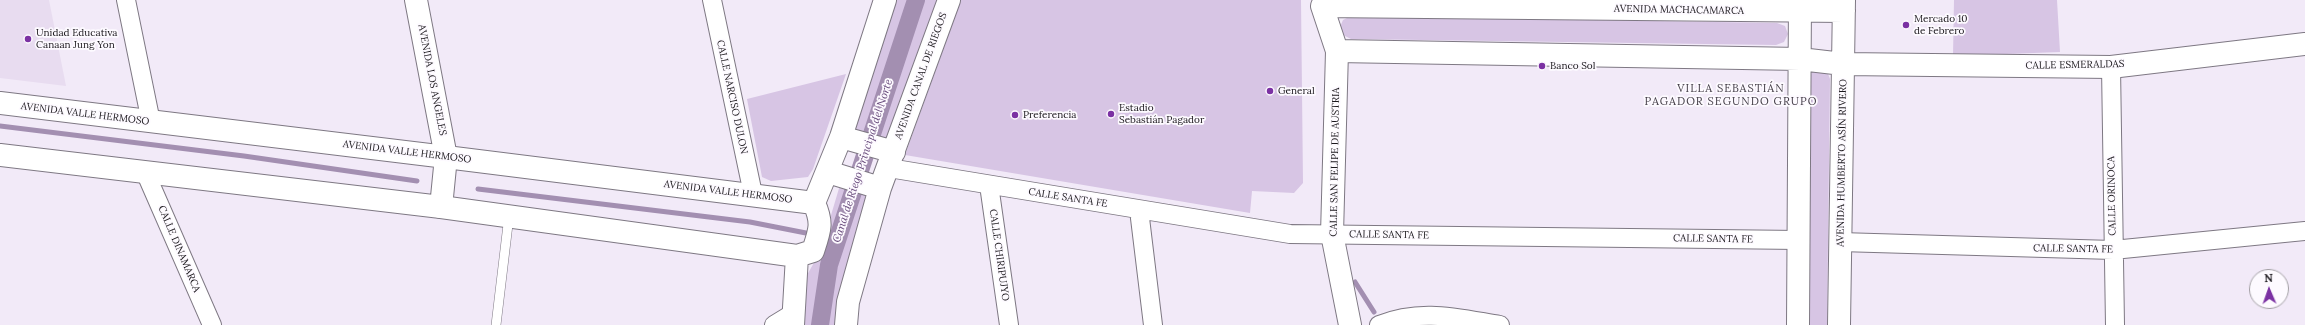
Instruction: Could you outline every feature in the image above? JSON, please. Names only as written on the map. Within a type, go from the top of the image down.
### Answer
[{"type":"street","points":[[126,0],[151,122]]},
{"type":"street","name":"AVENIDA LOS ANGELES","points":[[416,0],[446,157],[441,207]]},
{"type":"street","name":"CALLE NARCISO DULON","points":[[712,0],[753,194]]},
{"type":"street","name":"AVENIDA CANAL DE RIEGOS","points":[[846,325],[865,183],[872,149],[885,0]]},
{"type":"street","name":"AVENIDA CANAL DE RIEGOS","points":[[814,203],[828,172],[872,149],[949,0]]},
{"type":"street","name":"AVENIDA MACHACAMARCA","points":[[1321,3],[1844,5]]},
{"type":"street","name":"CALLE SAN FELIPE DE AUSTRIA","points":[[1321,3],[1337,51],[1332,234],[1350,325]]},
{"type":"street","name":"AVENIDA HUMBERTO ASÍN RIVERO","points":[[1839,325],[1844,5]]},
{"type":"street","points":[[1798,325],[1800,6]]},
{"type":"street","name":"CALLE ESMERALDAS","points":[[1844,64],[2111,67],[2305,44]]},
{"type":"street","points":[[1337,51],[1800,60],[1844,64]]},
{"type":"street","name":"CALLE ORINOCA","points":[[2111,67],[2115,325]]},
{"type":"street","name":"AVENIDA VALLE HERMOSO","points":[[0,103],[753,194],[814,203]]},
{"type":"street","name":"CALLE SANTA FE","points":[[872,149],[989,185],[1290,234],[1799,240]]},
{"type":"street","points":[[0,155],[146,174],[441,207],[797,256],[813,251],[820,228],[820,216],[814,203]]},
{"type":"street","points":[[828,172],[865,183]]},
{"type":"street","name":"CALLE DINAMARCA","points":[[146,174],[212,325]]},
{"type":"street","name":"CALLE CHIRIPUJYO","points":[[989,185],[1009,325]]},
{"type":"street","points":[[1139,210],[1153,325]]},
{"type":"street","name":"CALLE SANTA FE","points":[[1840,242],[2113,250],[2305,231]]},
{"type":"street","points":[[774,325],[793,319],[797,256]]},
{"type":"street","points":[[1379,325],[1410,315],[1446,316],[1500,325]]},
{"type":"lane","points":[[496,325],[510,216]]},
{"type":"shaded area","name":"Unidad Educativa Canaan Jung Yon","points":[[0,0],[49,0],[66,86],[0,78]]},
{"type":"shaded area","points":[[896,0],[939,0],[888,141],[854,132]]},
{"type":"shaded area","name":"Estadio Sebastián Pagador","points":[[961,0],[1301,0],[1303,183],[1294,193],[1252,191],[1250,213],[905,155]]},
{"type":"shaded area","points":[[1954,0],[2057,0],[2060,52],[1953,56]]},
{"type":"shaded area","points":[[1351,16],[1777,23],[1785,26],[1788,34],[1784,42],[1776,45],[1351,39],[1343,35],[1340,27],[1343,20]]},
{"type":"shaded area","points":[[1815,69],[1827,71],[1830,79],[1827,325],[1806,325],[1810,75]]},
{"type":"shaded area","points":[[846,74],[813,169],[808,177],[771,181],[762,177],[747,99]]},
{"type":"shaded area","points":[[840,185],[871,195],[837,325],[803,325],[807,275],[820,252]]},
{"type":"waterway","name":"Canal de Riego Principal del Norte","points":[[820,325],[829,265],[916,0]]},
{"type":"waterway","points":[[0,126],[244,156],[417,181]]},
{"type":"waterway","points":[[478,189],[750,222],[806,233]]},
{"type":"waterway","points":[[1355,282],[1374,312]]},
{"type":"place","name":"Mercado 10 de Febrero","points":[[1906,25]]},
{"type":"place","name":"Unidad Educativa Canaan Jung Yon","points":[[28,39]]},
{"type":"place","name":"Banco Sol","points":[[1542,66]]},
{"type":"place","name":"General","points":[[1270,91]]},
{"type":"place","name":"Estadio Sebastián Pagador","points":[[1111,114]]},
{"type":"place","name":"Preferencia","points":[[1015,115]]},
{"type":"district","name":"VILLA SEBASTIÁN PAGADOR SEGUNDO GRUPO","points":[[1731,95]]}]
